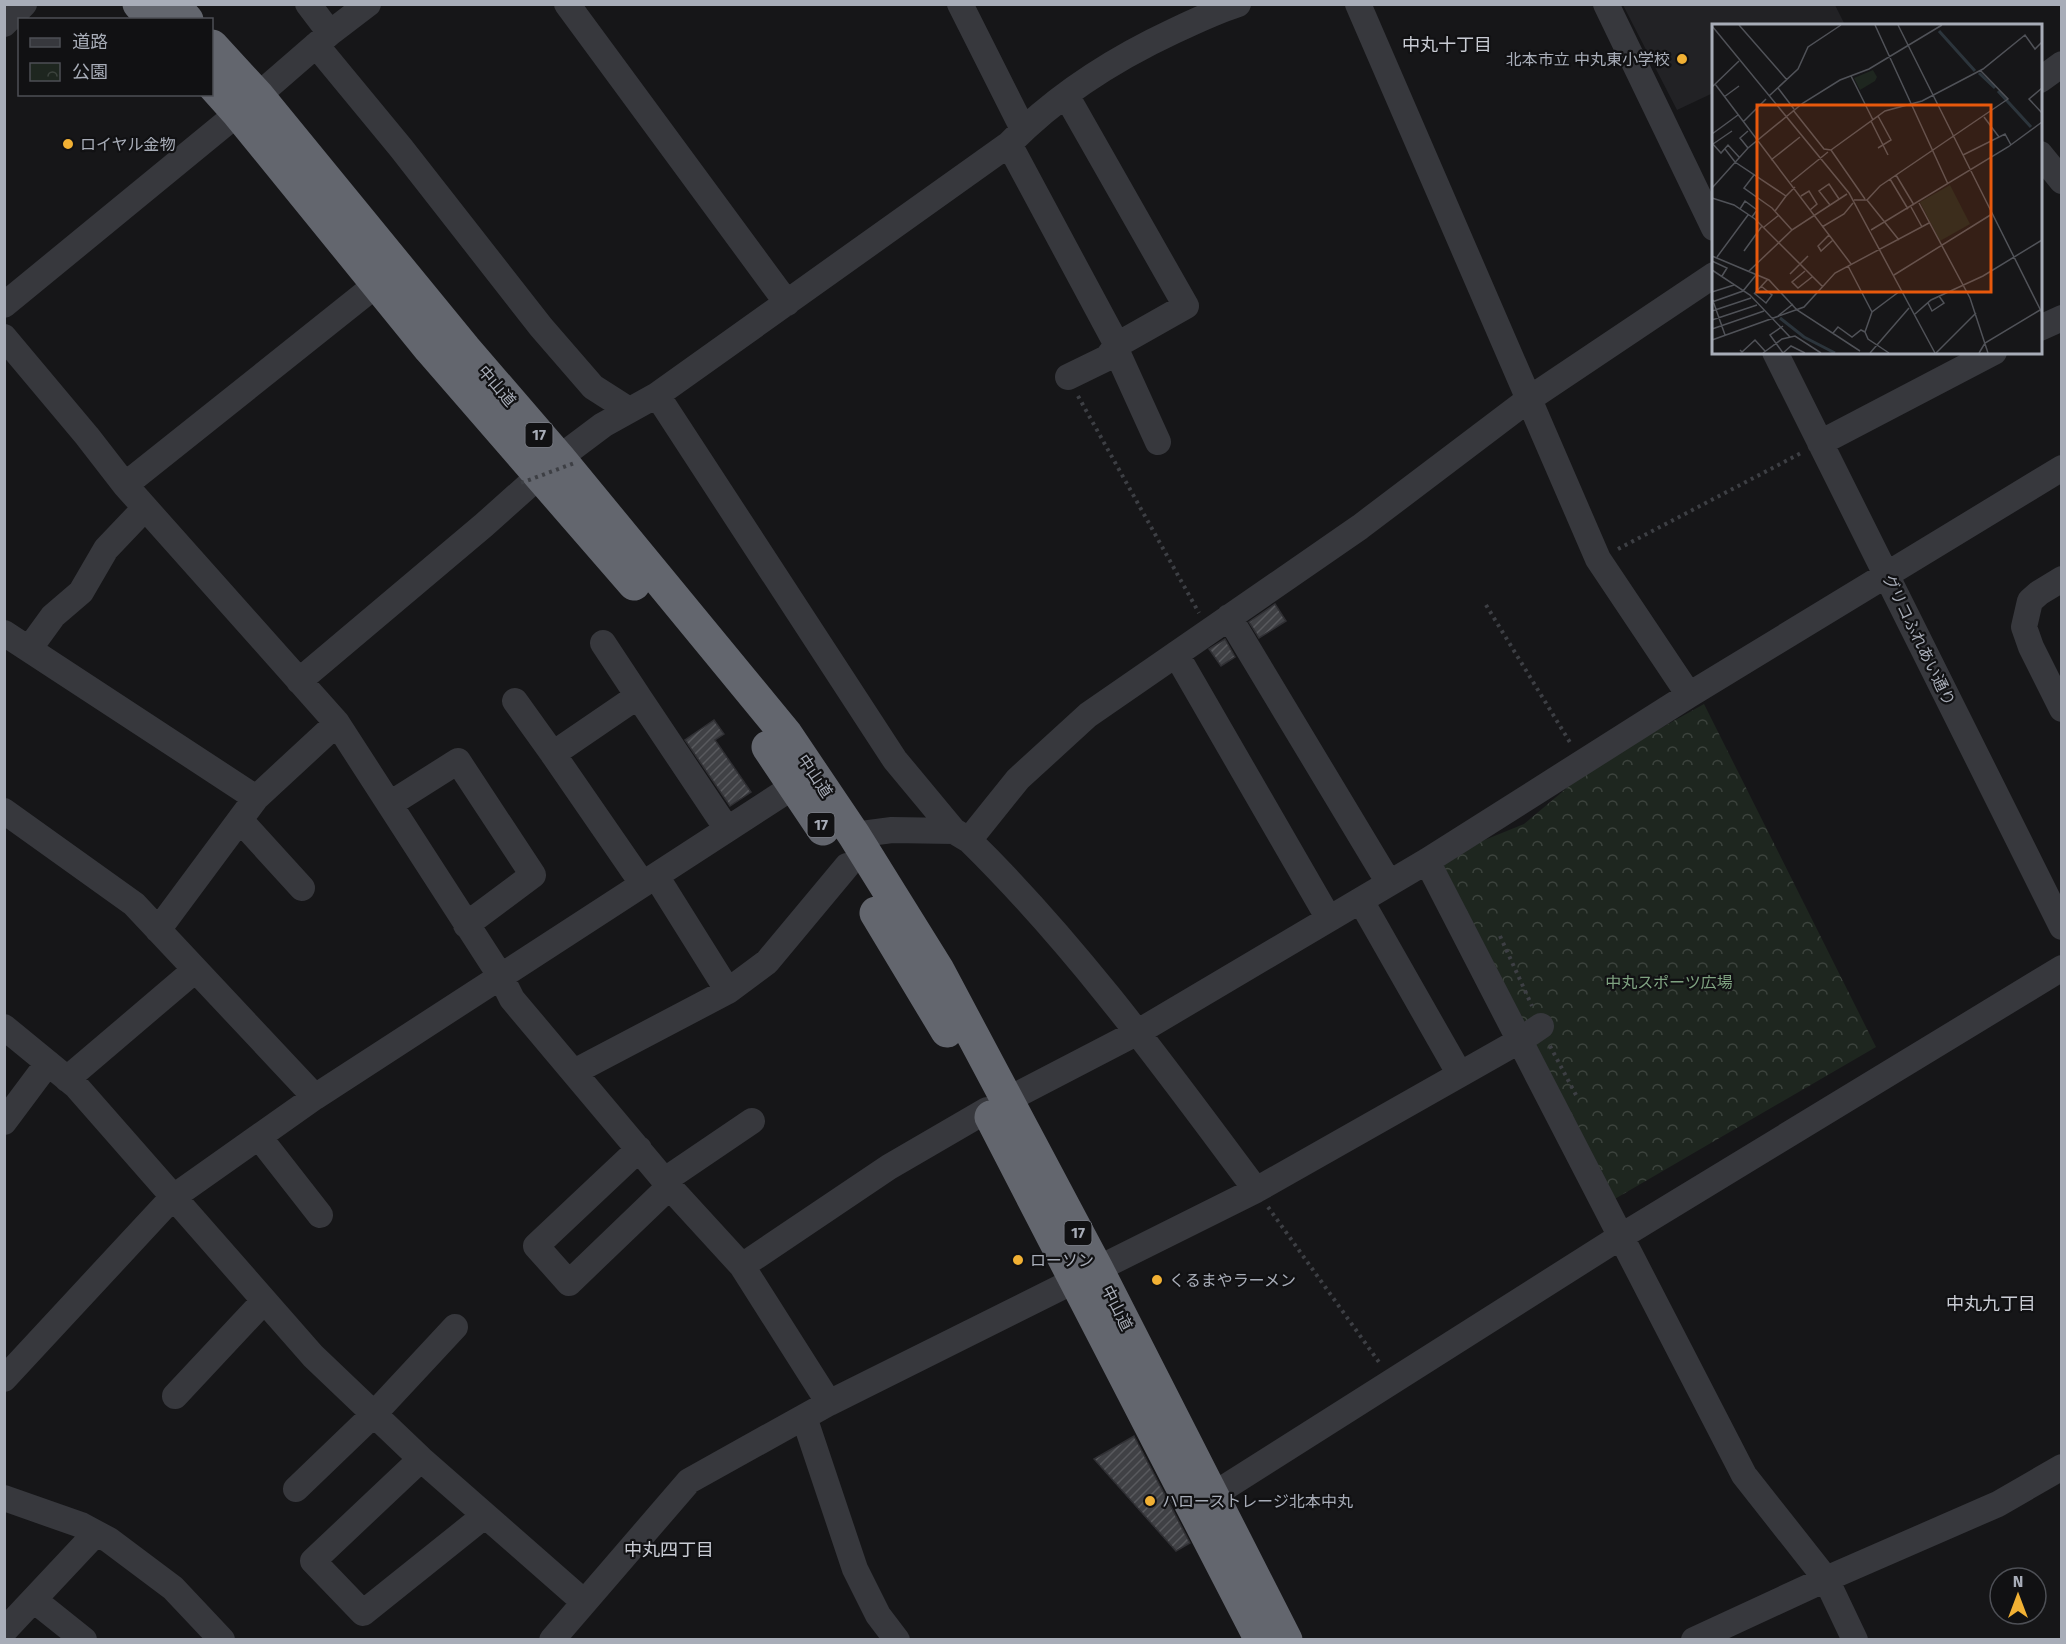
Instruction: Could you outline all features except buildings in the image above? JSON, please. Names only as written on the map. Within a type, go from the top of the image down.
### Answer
[{"type":"highway","points":[[139,4],[151,18]]},
{"type":"highway","points":[[173,4],[185,18]]},
{"type":"highway","name":"中山道","points":[[213,48],[248,104],[377,284],[430,349],[549,469],[786,734],[850,850]]},
{"type":"highway","name":"中山道","points":[[213,85],[248,104],[465,349],[549,469],[722,687],[794,786],[850,850],[938,970],[997,1105],[1086,1275],[1261,1640]]},
{"type":"highway","name":"中山道","points":[[1086,1275],[1213,1495],[1286,1640]]},
{"type":"street","points":[[4,24],[24,4]]},
{"type":"street","points":[[308,4],[323,39],[401,148],[541,327],[593,387],[629,410]]},
{"type":"street","points":[[4,305],[368,4]]},
{"type":"street","points":[[567,4],[787,303]]},
{"type":"street","points":[[960,4],[1016,137],[1117,345],[1118,354],[1158,442]]},
{"type":"street","points":[[299,681],[603,424],[657,396],[1016,137],[1066,94],[1131,52],[1238,4]]},
{"type":"street","points":[[1358,4],[1598,559],[1689,695]]},
{"type":"street","points":[[1606,4],[1712,226]]},
{"type":"street","points":[[2042,78],[2061,64]]},
{"type":"street","points":[[1066,94],[1186,306],[1117,345],[1107,358],[1068,377]]},
{"type":"street","points":[[2042,157],[2061,181]]},
{"type":"street","points":[[962,836],[1018,779],[1088,715],[1360,527],[1529,399],[1712,276]]},
{"type":"street","points":[[125,485],[377,284]]},
{"type":"street","points":[[2042,327],[2061,318]]},
{"type":"street","points":[[4,337],[125,485],[337,723],[501,977],[512,999],[667,1183],[742,1266],[829,1403]]},
{"type":"street","name":"グリコふれあい通り","points":[[1776,354],[2061,927]]},
{"type":"street","points":[[1820,443],[1990,354]]},
{"type":"street","points":[[657,396],[895,760],[962,836],[1014,884],[1138,1032],[1256,1190]]},
{"type":"street","points":[[742,1266],[890,1167],[997,1105],[1138,1032],[1427,861],[1689,695],[2061,468]]},
{"type":"street","points":[[29,649],[53,616],[81,592],[106,549],[145,508]]},
{"type":"street","points":[[2061,579],[2038,593],[2030,601],[2024,627],[2031,647],[2061,709]]},
{"type":"street","points":[[1219,624],[1389,883]]},
{"type":"street","points":[[4,633],[256,798]]},
{"type":"street","points":[[603,642],[727,829]]},
{"type":"street","points":[[1176,654],[1329,919]]},
{"type":"street","points":[[553,754],[638,696]]},
{"type":"street","points":[[515,701],[649,880],[728,991]]},
{"type":"street","points":[[158,930],[256,798],[337,723]]},
{"type":"street","points":[[390,804],[458,761],[533,875],[466,925]]},
{"type":"street","points":[[4,1378],[172,1198],[315,1097],[794,786]]},
{"type":"street","points":[[4,811],[134,904],[315,1097]]},
{"type":"street","points":[[240,820],[302,888]]},
{"type":"street","points":[[574,1072],[728,991],[768,962],[850,850],[892,830],[962,836]]},
{"type":"street","points":[[1427,861],[1744,1475],[1826,1579],[1855,1640]]},
{"type":"street","points":[[1360,900],[1459,1073]]},
{"type":"street","points":[[1213,1495],[1620,1237],[2061,968]]},
{"type":"street","points":[[4,1122],[57,1071],[195,970]]},
{"type":"street","points":[[4,1027],[76,1086],[313,1356],[421,1460],[584,1602]]},
{"type":"street","points":[[552,1640],[689,1481],[829,1403],[1256,1190],[1542,1028]]},
{"type":"street","points":[[639,1149],[536,1246],[569,1283],[667,1183],[752,1121]]},
{"type":"street","points":[[260,1137],[320,1215]]},
{"type":"street","points":[[175,1396],[264,1301]]},
{"type":"street","points":[[296,1490],[374,1414],[454,1327]]},
{"type":"street","points":[[804,1417],[855,1569],[878,1615],[897,1640]]},
{"type":"street","points":[[421,1460],[314,1562],[363,1613],[484,1516]]},
{"type":"street","points":[[1694,1640],[1998,1504],[2061,1467]]},
{"type":"street","points":[[4,1498],[81,1525],[109,1539],[173,1588],[222,1640]]},
{"type":"street","points":[[4,1631],[96,1533]]},
{"type":"street","points":[[34,1600],[84,1640]]},
{"type":"path","points":[[1068,377],[1219,624]]},
{"type":"path","points":[[1598,559],[1820,443]]},
{"type":"path","points":[[1486,605],[1583,762]]},
{"type":"path","points":[[1500,936],[1542,1028],[1577,1097]]},
{"type":"path","points":[[1256,1190],[1393,1381]]},
{"type":"shaded area","name":"北本市立 中丸東小学校","points":[[1623,5],[1835,5],[1844,24],[1712,24],[1712,93],[1677,110]]},
{"type":"green space","name":"中丸スポーツ広場","points":[[1704,704],[1876,1047],[1613,1200],[1527,1048],[1440,858],[1524,824],[1593,766]]},
{"type":"place","name":"北本市立 中丸東小学校","points":[[1682,59]]},
{"type":"place","name":"ロイヤル金物","points":[[68,144]]},
{"type":"place","name":"ローソン","points":[[1018,1260]]},
{"type":"place","name":"くるまやラーメン","points":[[1157,1280]]},
{"type":"place","name":"ハローストレージ北本中丸","points":[[1150,1501]]},
{"type":"district","name":"中丸十丁目","points":[[1447,45]]},
{"type":"district","name":"中丸九丁目","points":[[1991,1304]]},
{"type":"district","name":"中丸四丁目","points":[[669,1550]]}]
